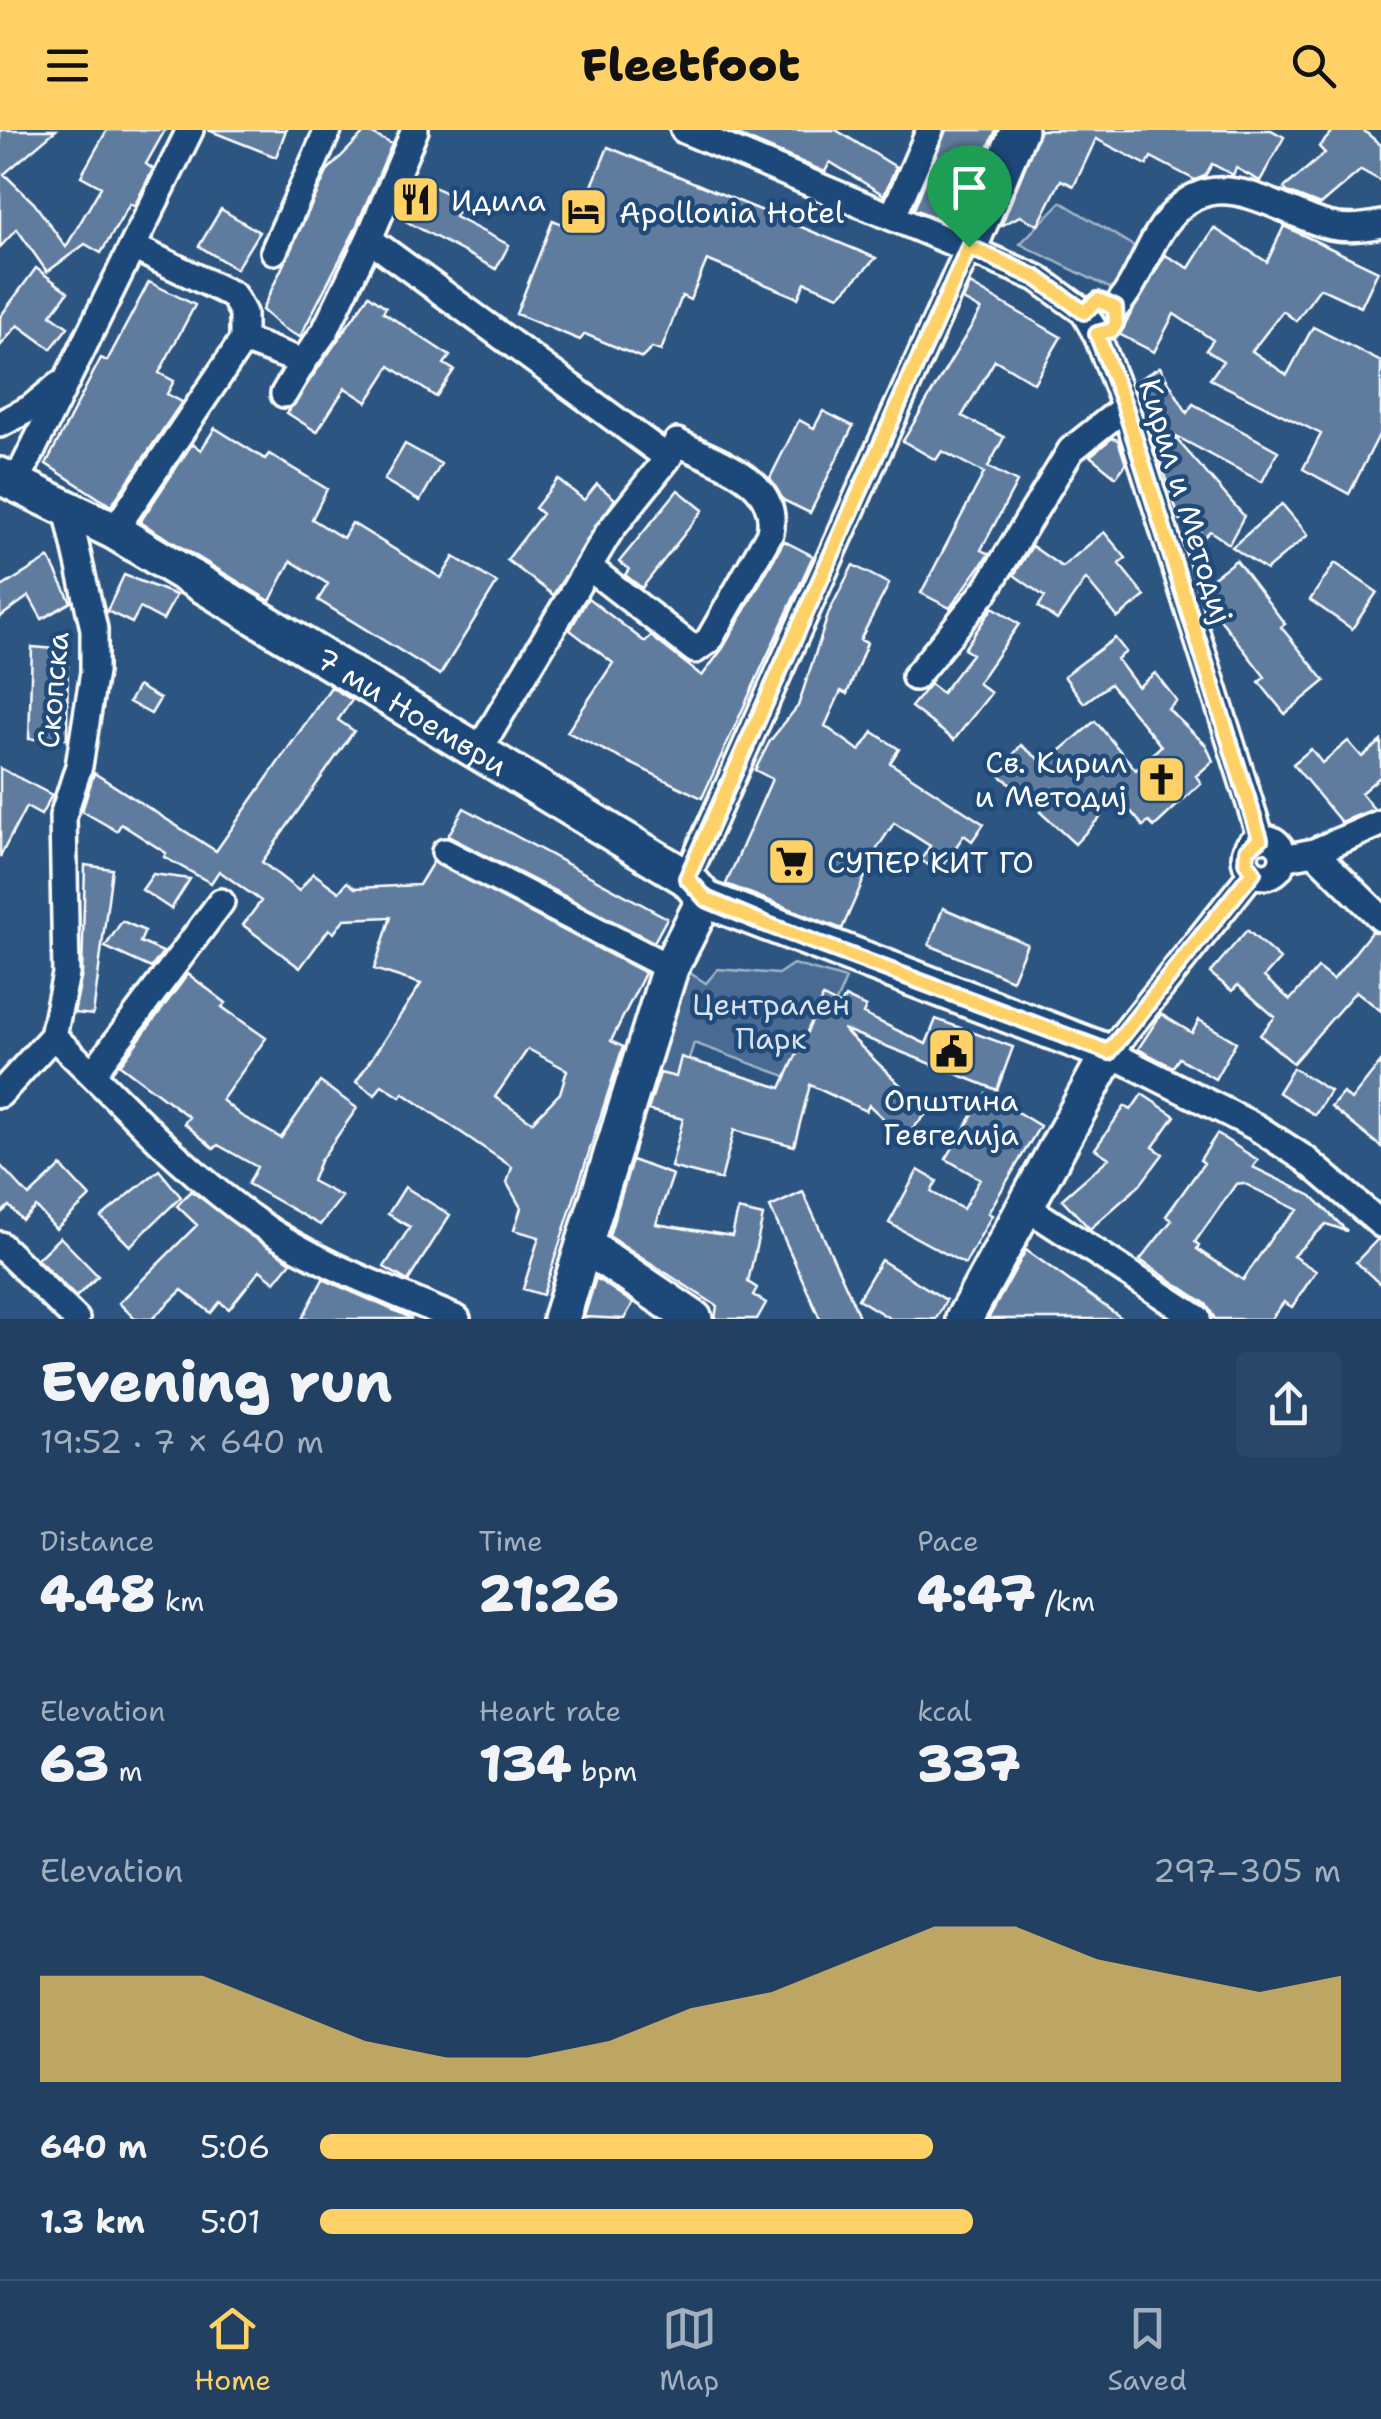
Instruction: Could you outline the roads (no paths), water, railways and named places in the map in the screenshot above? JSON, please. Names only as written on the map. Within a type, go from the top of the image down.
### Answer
[{"type":"main road","points":[[969,247],[1018,130]]},
{"type":"main road","name":"7 ми Ноември","points":[[8,479],[114,530],[696,888],[1109,1052]]},
{"type":"main road","points":[[561,1319],[696,888]]},
{"type":"main road","points":[[964,1319],[1109,1052]]},
{"type":"main road","points":[[584,1245],[694,1319]]},
{"type":"street","points":[[8,479],[66,379],[190,130]]},
{"type":"street","points":[[274,252],[328,130]]},
{"type":"street","points":[[284,394],[325,331],[415,130]]},
{"type":"street","name":"Кирил и Методиј","points":[[684,130],[969,247],[1050,285],[1084,312],[1097,334],[1125,407],[1260,839]]},
{"type":"street","points":[[892,216],[930,130]]},
{"type":"street","points":[[1097,334],[1112,330],[1116,324],[1115,308],[1139,276],[1171,215],[1204,193],[1233,190],[1273,200],[1326,224],[1350,228],[1381,224]]},
{"type":"street","points":[[369,239],[668,458]]},
{"type":"street","points":[[114,530],[243,340],[242,313],[234,295],[133,247]]},
{"type":"street","points":[[696,888],[969,247]]},
{"type":"street","points":[[1084,312],[1098,300],[1115,308]]},
{"type":"street","points":[[243,340],[303,362]]},
{"type":"street","points":[[0,424],[32,408],[66,379]]},
{"type":"street","points":[[915,678],[986,590],[1072,450],[1125,407]]},
{"type":"street","points":[[478,752],[609,532],[677,442],[757,483],[774,516],[770,532],[708,640],[695,650],[591,568]]},
{"type":"street","name":"Скопска","points":[[53,1036],[66,974],[63,816],[79,766],[94,672],[94,629],[67,508]]},
{"type":"street","points":[[1283,858],[1278,845],[1260,839],[1247,850],[1246,862],[1253,872],[1273,874],[1283,858],[1314,852],[1381,823]]},
{"type":"street","points":[[445,852],[670,968]]},
{"type":"street","points":[[1314,852],[1381,918]]},
{"type":"street","points":[[1253,872],[1109,1052],[1256,1128],[1305,1159],[1380,1220]]},
{"type":"street","points":[[92,1074],[221,902]]},
{"type":"street","points":[[0,1094],[53,1036],[218,1193],[257,1222],[288,1242],[457,1319]]},
{"type":"street","points":[[1025,1206],[1197,1318]]},
{"type":"street","points":[[0,1245],[76,1319]]},
{"type":"place","name":"Идила","points":[[416,200]]},
{"type":"place","name":"Apollonia Hotel","points":[[584,212]]},
{"type":"place","name":"Св. Кирил и Методиј","points":[[1162,779]]},
{"type":"place","name":"СУПЕР КИТ ГО","points":[[792,862]]},
{"type":"place","name":"Општина Гевгелија","points":[[951,1051]]},
{"type":"park label","name":"Централен Парк","points":[[771,1021]]}]
